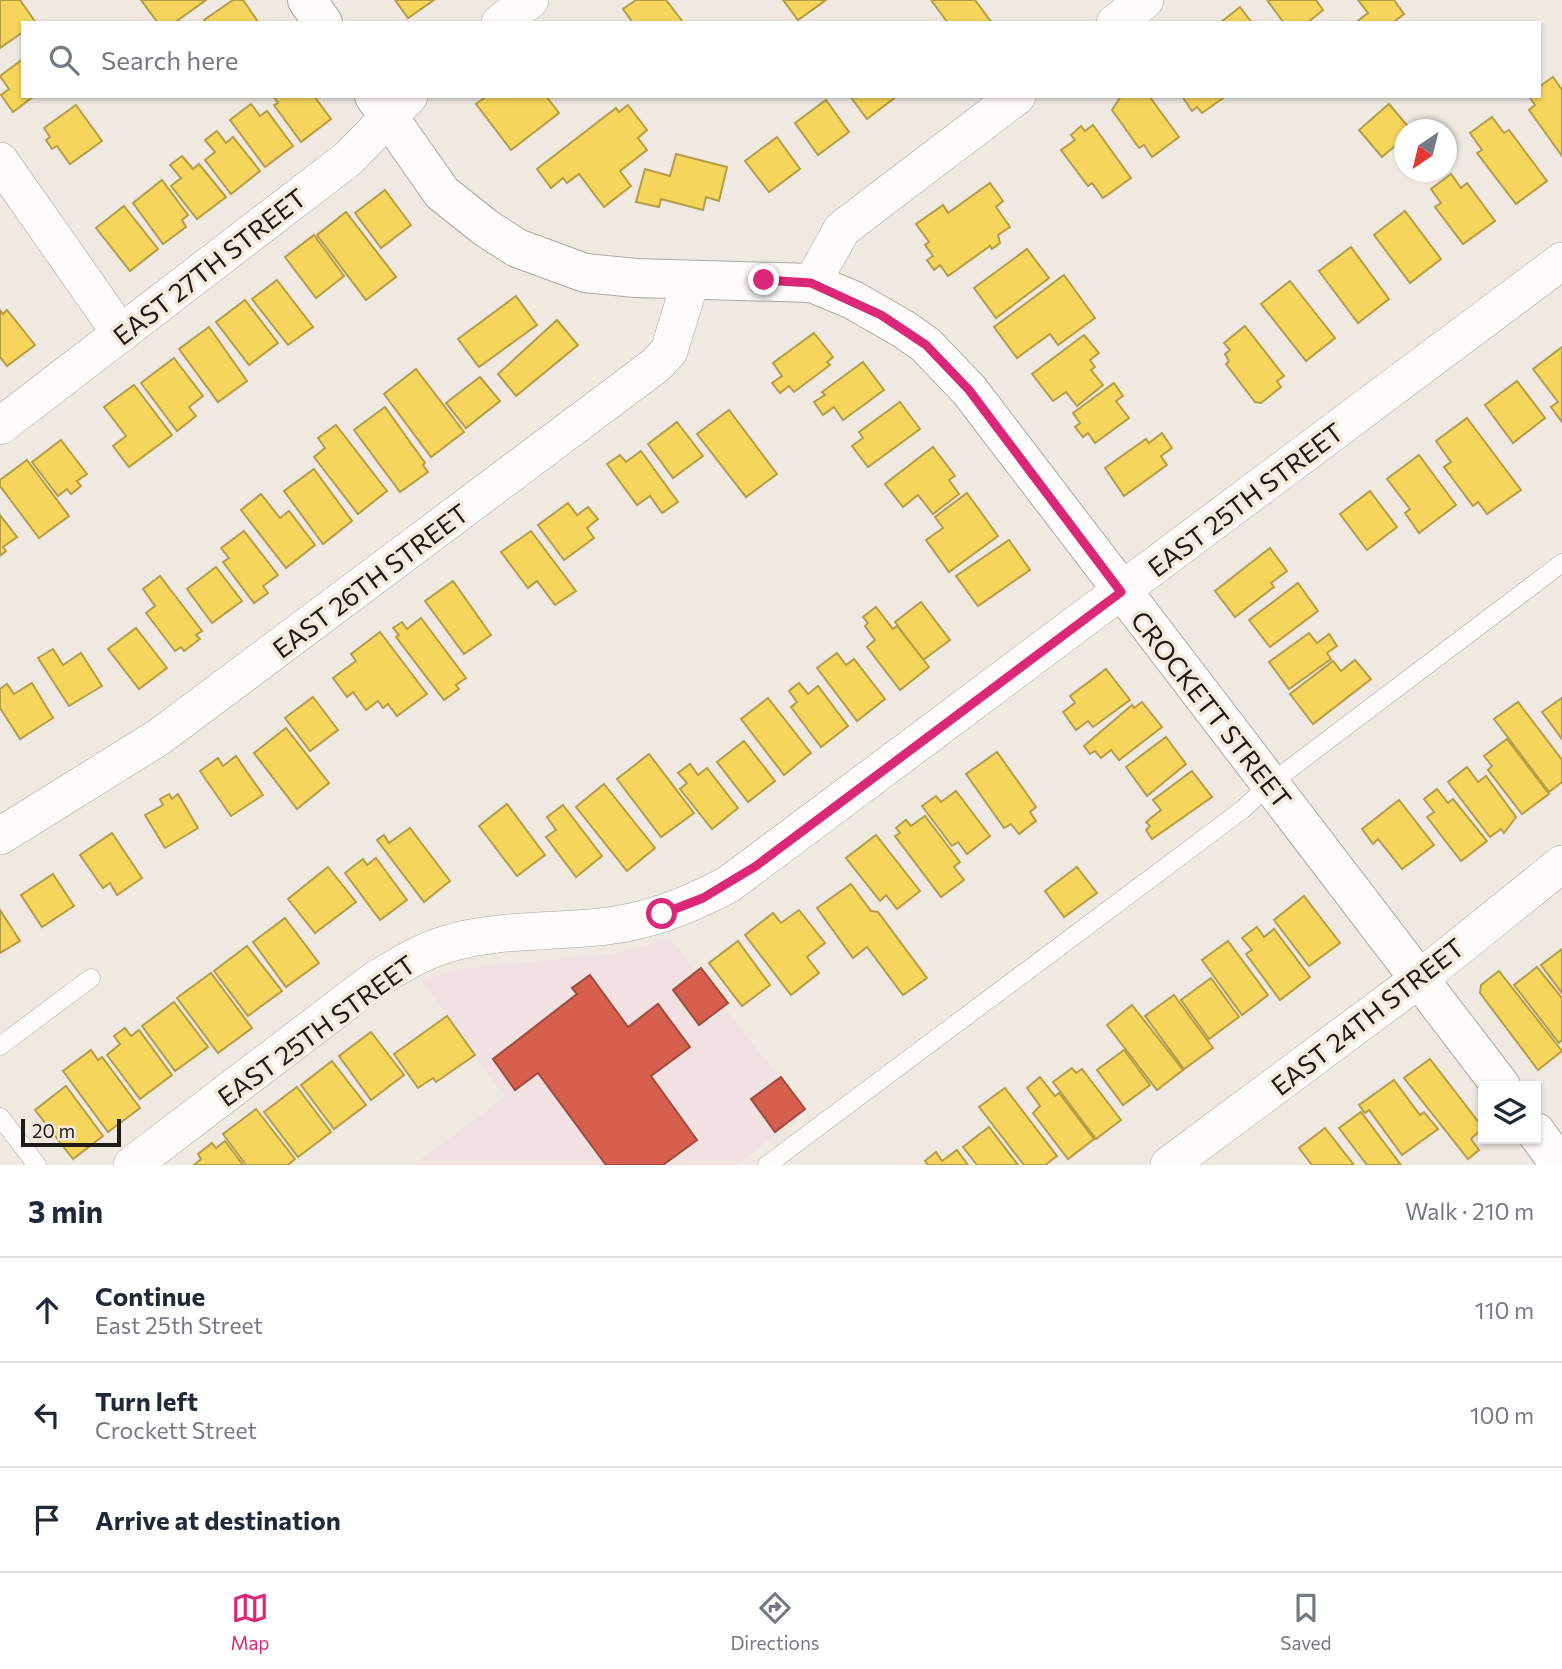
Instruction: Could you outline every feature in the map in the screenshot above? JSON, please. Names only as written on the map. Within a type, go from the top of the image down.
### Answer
[{"type":"street","points":[[307,0],[322,21]]},
{"type":"street","points":[[503,21],[530,0]]},
{"type":"street","points":[[1118,21],[1145,0]]},
{"type":"street","points":[[811,283],[842,229],[1014,98]]},
{"type":"street","name":"CROCKETT STREET","points":[[391,104],[442,193],[486,228],[517,248],[585,273],[691,280],[751,279],[811,283],[881,315],[926,345],[969,390],[1497,1081]]},
{"type":"street","name":"EAST 27TH STREET","points":[[0,426],[349,158],[391,104]]},
{"type":"street","points":[[0,161],[121,334]]},
{"type":"street","name":"EAST 25TH STREET","points":[[132,1165],[375,980],[405,961],[449,943],[635,921],[703,898],[729,884],[1562,261]]},
{"type":"street","name":"EAST 26TH STREET","points":[[0,836],[159,737],[656,365],[670,351],[691,280]]},
{"type":"street","name":"EAST 24TH STREET","points":[[1169,1165],[1419,979],[1562,864]]},
{"type":"street","points":[[1541,1139],[1560,1165]]},
{"type":"lane","points":[[767,1165],[1242,810],[1271,783],[1562,563]]},
{"type":"lane","points":[[0,1046],[91,978]]},
{"type":"lane","points":[[0,1117],[37,1165]]},
{"type":"shaded area","points":[[670,938],[806,1112],[736,1165],[413,1165],[505,1097],[422,981],[458,969],[619,953]]},
{"type":"building: Homes","points":[[0,0],[20,0],[35,21],[21,21],[21,33],[0,48]]},
{"type":"building: Homes","points":[[141,0],[206,0],[177,21],[157,21]]},
{"type":"building: Homes","points":[[233,0],[243,0],[258,21],[205,21]]},
{"type":"building: Homes","points":[[395,0],[434,0],[408,18]]},
{"type":"building: Homes","points":[[636,0],[666,0],[682,21],[632,21],[623,9]]},
{"type":"building: Homes","points":[[783,0],[826,0],[798,20]]},
{"type":"building: Homes","points":[[931,0],[975,0],[991,21],[947,21]]},
{"type":"building: Homes","points":[[1267,0],[1316,0],[1323,10],[1309,21],[1283,21]]},
{"type":"building: Homes","points":[[1358,0],[1394,0],[1404,14],[1395,21],[1358,21],[1368,13]]},
{"type":"building: Homes","points":[[1240,7],[1250,21],[1222,21]]},
{"type":"building: Homes","points":[[21,60],[21,98],[31,98],[13,112],[1,95],[9,89],[0,76]]},
{"type":"building: Homes","points":[[1553,77],[1562,90],[1562,156],[1529,110],[1535,105],[1530,98],[1541,98],[1541,86]]},
{"type":"building: Homes","points":[[274,98],[315,98],[331,119],[301,142],[274,105],[278,103]]},
{"type":"building: Homes","points":[[484,98],[548,98],[559,113],[511,150],[476,104]]},
{"type":"building: Homes","points":[[851,98],[894,98],[867,119]]},
{"type":"building: Homes","points":[[1120,98],[1150,98],[1179,137],[1152,157],[1144,145],[1139,148],[1112,110]]},
{"type":"building: Homes","points":[[1183,98],[1223,98],[1202,113],[1197,107],[1192,111]]},
{"type":"building: Homes","points":[[826,100],[849,132],[818,155],[795,123]]},
{"type":"building: Homes","points":[[251,104],[260,116],[267,111],[293,146],[265,167],[230,120]]},
{"type":"building: Homes","points":[[1389,104],[1402,119],[1394,119],[1394,147],[1382,157],[1359,130]]},
{"type":"building: Homes","points":[[76,105],[102,141],[70,164],[57,146],[52,149],[46,140],[50,137],[44,128]]},
{"type":"building: Homes","points":[[628,105],[647,130],[638,138],[647,150],[620,171],[631,186],[604,207],[579,174],[567,183],[563,178],[551,188],[537,169],[616,108],[619,112]]},
{"type":"building: Homes","points":[[1492,117],[1504,133],[1509,130],[1547,181],[1516,204],[1477,153],[1482,150],[1470,133]]},
{"type":"building: Homes","points":[[1093,125],[1131,178],[1103,198],[1092,183],[1088,186],[1061,150],[1075,140],[1071,135],[1081,126],[1085,131]]},
{"type":"building: Homes","points":[[217,131],[226,143],[233,137],[260,171],[231,194],[205,160],[215,152],[205,140]]},
{"type":"building: Homes","points":[[777,137],[800,169],[769,192],[745,161]]},
{"type":"building: Homes","points":[[676,154],[727,167],[719,201],[706,197],[703,210],[661,199],[659,207],[636,202],[645,169],[670,176]]},
{"type":"building: Homes","points":[[182,156],[193,169],[199,164],[226,197],[197,219],[171,186],[181,178],[170,165]]},
{"type":"building: Homes","points":[[162,180],[188,215],[182,220],[186,227],[163,244],[133,203]]},
{"type":"building: Homes","points":[[1440,182],[1457,182],[1461,188],[1467,183],[1495,221],[1463,244],[1435,207],[1441,203],[1431,189]]},
{"type":"building: Homes","points":[[990,183],[1003,201],[996,207],[1010,227],[998,235],[1000,243],[992,249],[990,246],[948,276],[940,265],[934,270],[927,260],[933,256],[925,245],[929,242],[916,224],[943,205],[948,213]]},
{"type":"building: Homes","points":[[385,190],[411,225],[381,248],[355,213]]},
{"type":"building: Homes","points":[[124,206],[158,249],[130,271],[96,228]]},
{"type":"building: Homes","points":[[1405,211],[1441,259],[1410,283],[1374,235]]},
{"type":"building: Homes","points":[[346,212],[396,277],[366,300],[317,235]]},
{"type":"building: Homes","points":[[314,235],[344,276],[316,298],[285,257]]},
{"type":"building: Homes","points":[[1351,247],[1389,299],[1358,323],[1319,271]]},
{"type":"building: Homes","points":[[1027,249],[1049,278],[996,318],[974,288]]},
{"type":"building: Homes","points":[[1064,275],[1095,318],[1058,345],[1050,334],[1017,358],[994,327]]},
{"type":"building: Homes","points":[[277,280],[313,327],[288,345],[252,299]]},
{"type":"building: Homes","points":[[1290,281],[1335,338],[1306,361],[1261,304]]},
{"type":"building: Homes","points":[[516,296],[537,325],[479,367],[458,339]]},
{"type":"building: Homes","points":[[245,300],[278,343],[249,365],[216,322]]},
{"type":"building: Homes","points":[[0,310],[3,314],[7,310],[35,345],[7,366],[0,357]]},
{"type":"building: Homes","points":[[557,320],[578,345],[516,396],[498,374]]},
{"type":"building: Homes","points":[[1245,326],[1284,376],[1277,381],[1281,387],[1261,403],[1255,402],[1226,364],[1229,361],[1225,354],[1230,350],[1224,343]]},
{"type":"building: Homes","points":[[209,327],[247,381],[218,402],[179,349]]},
{"type":"building: Homes","points":[[814,333],[833,357],[827,362],[830,365],[794,392],[789,386],[780,393],[772,383],[782,376],[773,363]]},
{"type":"building: Homes","points":[[1084,335],[1099,353],[1090,360],[1095,367],[1091,370],[1103,385],[1077,406],[1066,392],[1053,401],[1032,374]]},
{"type":"building: Homes","points":[[1562,347],[1562,422],[1551,407],[1558,402],[1533,369]]},
{"type":"building: Homes","points":[[174,358],[203,396],[189,407],[196,416],[177,431],[141,383]]},
{"type":"building: Homes","points":[[863,362],[884,390],[843,420],[834,407],[823,415],[814,402],[825,395],[822,392]]},
{"type":"building: Homes","points":[[416,369],[464,432],[431,457],[384,394]]},
{"type":"building: Homes","points":[[480,377],[500,401],[466,428],[446,403]]},
{"type":"building: Homes","points":[[1517,381],[1545,418],[1513,443],[1485,405]]},
{"type":"building: Homes","points":[[1114,383],[1123,396],[1116,401],[1129,418],[1095,443],[1088,433],[1083,437],[1075,427],[1080,423],[1073,413]]},
{"type":"building: Homes","points":[[134,385],[172,435],[129,467],[113,446],[126,436],[104,407]]},
{"type":"building: Homes","points":[[900,402],[920,429],[868,467],[852,446],[863,438],[859,432]]},
{"type":"building: Homes","points":[[385,407],[425,463],[423,465],[428,472],[400,492],[354,430]]},
{"type":"building: Homes","points":[[729,410],[777,474],[746,497],[697,434]]},
{"type":"building: Homes","points":[[1467,418],[1521,490],[1487,514],[1478,502],[1473,506],[1444,467],[1451,462],[1436,441]]},
{"type":"building: Homes","points":[[677,422],[703,456],[673,478],[648,444]]},
{"type":"building: Homes","points":[[336,425],[387,491],[358,514],[314,457],[325,448],[318,438]]},
{"type":"building: Homes","points":[[1162,433],[1172,448],[1161,456],[1167,465],[1124,496],[1105,468],[1146,439],[1149,443]]},
{"type":"building: Homes","points":[[61,440],[87,474],[77,481],[81,486],[71,494],[67,489],[58,496],[32,462]]},
{"type":"building: Homes","points":[[933,447],[955,476],[949,480],[959,494],[933,514],[918,495],[903,507],[885,484]]},
{"type":"building: Homes","points":[[641,451],[678,502],[662,513],[650,496],[637,505],[607,464],[620,455],[626,462]]},
{"type":"building: Homes","points":[[1419,455],[1456,505],[1419,533],[1405,513],[1410,509],[1387,479]]},
{"type":"building: Homes","points":[[27,460],[69,516],[39,538],[0,486],[0,480]]},
{"type":"building: Homes","points":[[314,469],[352,521],[323,544],[284,491]]},
{"type":"building: Homes","points":[[1370,491],[1397,527],[1367,550],[1340,514]]},
{"type":"building: Homes","points":[[967,493],[998,536],[949,572],[926,540],[943,528],[935,517]]},
{"type":"building: Homes","points":[[261,494],[280,518],[289,511],[315,545],[286,568],[241,510]]},
{"type":"building: Homes","points":[[568,503],[577,515],[588,507],[598,519],[587,528],[594,538],[564,560],[538,525]]},
{"type":"building: Homes","points":[[0,515],[17,537],[3,547],[6,551],[0,556]]},
{"type":"building: Homes","points":[[244,531],[278,575],[263,586],[268,593],[254,603],[223,562],[229,558],[221,548]]},
{"type":"building: Homes","points":[[531,531],[576,591],[555,605],[537,581],[528,588],[501,552]]},
{"type":"building: Homes","points":[[1009,540],[1030,570],[978,606],[956,576]]},
{"type":"building: Homes","points":[[1270,548],[1287,571],[1271,583],[1274,587],[1235,617],[1215,591]]},
{"type":"building: Homes","points":[[216,567],[242,601],[212,623],[187,589]]},
{"type":"building: Homes","points":[[160,576],[202,631],[196,635],[200,639],[184,651],[181,647],[175,651],[146,613],[155,606],[143,589]]},
{"type":"building: Homes","points":[[453,581],[491,635],[464,654],[425,601]]},
{"type":"building: Homes","points":[[1298,583],[1318,611],[1270,647],[1249,620]]},
{"type":"building: Homes","points":[[921,602],[950,640],[923,660],[895,622]]},
{"type":"building: Homes","points":[[876,607],[893,629],[897,626],[929,667],[900,690],[867,647],[875,640],[865,626],[868,623],[863,617]]},
{"type":"building: Homes","points":[[421,618],[466,678],[456,685],[459,689],[444,700],[396,637],[399,635],[393,628],[402,622],[407,629]]},
{"type":"building: Homes","points":[[136,628],[167,668],[139,689],[108,649]]},
{"type":"building: Homes","points":[[380,632],[427,694],[397,716],[388,704],[383,708],[378,701],[366,710],[353,692],[347,697],[333,678],[356,661],[351,654]]},
{"type":"building: Homes","points":[[1309,633],[1317,643],[1329,634],[1337,646],[1327,653],[1331,659],[1289,689],[1269,662]]},
{"type":"building: Homes","points":[[53,649],[63,665],[81,653],[102,686],[69,706],[38,658]]},
{"type":"building: Homes","points":[[837,653],[846,665],[854,659],[885,699],[857,721],[817,668]]},
{"type":"building: Homes","points":[[1355,660],[1371,679],[1313,724],[1290,694],[1333,661],[1341,671]]},
{"type":"building: Homes","points":[[1106,669],[1130,700],[1093,727],[1088,721],[1076,730],[1063,712],[1075,703],[1070,696]]},
{"type":"building: Homes","points":[[32,683],[53,718],[20,739],[0,708],[0,689],[7,684],[14,694]]},
{"type":"building: Homes","points":[[799,683],[808,694],[818,686],[848,726],[821,747],[791,707],[797,702],[789,691]]},
{"type":"building: Homes","points":[[313,697],[338,730],[310,751],[285,718]]},
{"type":"building: Homes","points":[[768,698],[811,753],[784,775],[741,719]]},
{"type":"building: Homes","points":[[1562,698],[1562,739],[1542,712]]},
{"type":"building: Homes","points":[[1142,702],[1162,727],[1119,760],[1111,750],[1101,758],[1095,751],[1090,754],[1084,746],[1132,705],[1134,708]]},
{"type":"building: Homes","points":[[1518,702],[1562,760],[1562,782],[1549,792],[1494,719]]},
{"type":"building: Homes","points":[[286,728],[329,783],[297,809],[254,753]]},
{"type":"building: Homes","points":[[1166,737],[1186,764],[1147,796],[1126,767]]},
{"type":"building: Homes","points":[[1507,739],[1549,794],[1522,814],[1488,770],[1492,766],[1484,756]]},
{"type":"building: Homes","points":[[744,741],[775,781],[748,802],[717,762]]},
{"type":"building: Homes","points":[[997,752],[1036,807],[1030,812],[1036,821],[1019,834],[1011,824],[1004,828],[966,774]]},
{"type":"building: Homes","points":[[649,754],[694,813],[661,837],[617,779]]},
{"type":"building: Homes","points":[[236,756],[263,795],[231,816],[200,771],[218,758],[223,766]]},
{"type":"building: Homes","points":[[690,764],[698,775],[707,768],[738,808],[712,829],[680,789],[687,783],[678,773]]},
{"type":"building: Homes","points":[[1467,767],[1478,782],[1486,776],[1516,817],[1504,833],[1501,829],[1490,837],[1448,782]]},
{"type":"building: Homes","points":[[1192,771],[1212,797],[1152,839],[1146,830],[1150,826],[1146,822],[1161,810],[1153,800]]},
{"type":"building: Homes","points":[[604,784],[655,848],[627,871],[576,807]]},
{"type":"building: Homes","points":[[1437,789],[1448,803],[1453,799],[1487,841],[1461,861],[1427,817],[1434,812],[1424,799]]},
{"type":"building: Homes","points":[[956,791],[990,836],[967,854],[958,842],[952,846],[922,806],[936,796],[941,802]]},
{"type":"building: Homes","points":[[169,794],[172,799],[178,794],[198,828],[165,848],[145,815],[163,805],[160,799]]},
{"type":"building: Homes","points":[[1399,800],[1434,845],[1402,869],[1378,839],[1373,844],[1362,829]]},
{"type":"building: Homes","points":[[507,804],[545,855],[517,876],[479,826]]},
{"type":"building: Homes","points":[[563,805],[602,856],[576,877],[546,837],[556,830],[547,817]]},
{"type":"building: Homes","points":[[925,816],[960,862],[954,867],[964,880],[941,897],[895,836],[900,833],[896,828],[906,820],[911,826]]},
{"type":"building: Homes","points":[[410,828],[450,881],[424,902],[377,840],[384,835],[389,843]]},
{"type":"building: Homes","points":[[112,833],[142,878],[117,895],[110,883],[103,888],[80,855]]},
{"type":"building: Homes","points":[[876,835],[920,891],[897,909],[886,895],[880,901],[846,858]]},
{"type":"building: Homes","points":[[376,858],[407,900],[380,920],[345,873],[363,859],[367,865]]},
{"type":"building: Homes","points":[[328,867],[356,902],[315,933],[288,899]]},
{"type":"building: Homes","points":[[1077,867],[1097,893],[1064,917],[1045,891]]},
{"type":"building: Homes","points":[[53,874],[74,906],[42,927],[21,895]]},
{"type":"building: Homes","points":[[851,884],[871,911],[878,912],[927,978],[903,995],[867,947],[853,958],[817,908]]},
{"type":"building: Homes","points":[[1304,896],[1340,943],[1309,966],[1274,920]]},
{"type":"building: Homes","points":[[0,910],[20,941],[0,953]]},
{"type":"building: Homes","points":[[799,910],[825,943],[807,957],[819,973],[791,995],[745,935],[773,913],[781,923]]},
{"type":"building: Homes","points":[[285,918],[319,963],[286,987],[253,942]]},
{"type":"building: Homes","points":[[1257,927],[1264,937],[1274,929],[1310,977],[1280,1000],[1246,954],[1252,950],[1242,938]]},
{"type":"building: Homes","points":[[738,941],[770,985],[742,1006],[709,963]]},
{"type":"building: Homes","points":[[1228,941],[1268,995],[1242,1015],[1202,960]]},
{"type":"building: Homes","points":[[247,946],[282,991],[248,1016],[214,971]]},
{"type":"building: Homes","points":[[1562,949],[1562,993],[1541,965]]},
{"type":"building: Homes","points":[[1537,967],[1562,998],[1562,1040],[1559,1043],[1514,985]]},
{"type":"building: Homes","points":[[1499,971],[1562,1051],[1538,1070],[1480,993],[1481,985]]},
{"type":"building: Homes","points":[[211,973],[252,1028],[218,1053],[177,998]]},
{"type":"building: Homes","points":[[1211,978],[1239,1017],[1209,1039],[1181,1000]]},
{"type":"building: Homes","points":[[1174,995],[1213,1048],[1184,1069],[1145,1016]]},
{"type":"building: Homes","points":[[174,1002],[208,1047],[175,1071],[142,1026]]},
{"type":"building: Homes","points":[[1132,1005],[1183,1070],[1157,1090],[1107,1025]]},
{"type":"building: Homes","points":[[447,1016],[475,1055],[436,1082],[433,1078],[418,1088],[394,1054]]},
{"type":"building: Homes","points":[[125,1028],[131,1036],[139,1030],[172,1075],[140,1099],[107,1055],[120,1044],[114,1036]]},
{"type":"building: Homes","points":[[371,1032],[404,1075],[371,1100],[339,1056]]},
{"type":"building: Homes","points":[[91,1050],[98,1060],[102,1057],[140,1108],[108,1132],[63,1071]]},
{"type":"building: Homes","points":[[1124,1050],[1150,1085],[1123,1105],[1097,1070]]},
{"type":"building: Homes","points":[[1430,1059],[1478,1121],[1478,1133],[1471,1139],[1479,1150],[1468,1159],[1404,1078]]},
{"type":"building: Homes","points":[[332,1061],[366,1105],[334,1129],[301,1085]]},
{"type":"building: Homes","points":[[1072,1068],[1076,1073],[1082,1069],[1121,1120],[1096,1139],[1053,1082]]},
{"type":"building: Homes","points":[[1040,1077],[1055,1096],[1059,1093],[1094,1139],[1068,1159],[1033,1113],[1040,1106],[1027,1088]]},
{"type":"building: Homes","points":[[1394,1080],[1420,1115],[1424,1112],[1438,1129],[1402,1155],[1369,1110],[1365,1113],[1359,1105]]},
{"type":"building: Homes","points":[[66,1086],[103,1136],[73,1159],[35,1110]]},
{"type":"building: Homes","points":[[297,1087],[331,1132],[298,1157],[264,1112]]},
{"type":"building: Homes","points":[[1005,1088],[1057,1156],[1045,1165],[1024,1165],[979,1107]]},
{"type":"building: Homes","points":[[256,1109],[295,1159],[288,1165],[246,1165],[223,1134]]},
{"type":"building: Homes","points":[[1361,1112],[1401,1165],[1367,1165],[1339,1128]]},
{"type":"building: Homes","points":[[989,1127],[1018,1165],[977,1165],[963,1147]]},
{"type":"building: Homes","points":[[1325,1128],[1354,1165],[1312,1165],[1299,1148]]},
{"type":"building: Homes","points":[[225,1141],[243,1165],[194,1165],[201,1159],[198,1154],[212,1143],[216,1148]]},
{"type":"building: Homes","points":[[957,1150],[968,1165],[928,1165],[925,1161],[936,1152],[942,1161]]},
{"type":"building: Shops","points":[[701,968],[728,1003],[699,1025],[673,990]]},
{"type":"building: Shops","points":[[590,975],[628,1027],[658,1004],[690,1047],[651,1076],[697,1140],[663,1165],[606,1165],[538,1073],[515,1090],[493,1059],[577,994],[572,988]]},
{"type":"building: Shops","points":[[781,1077],[805,1109],[775,1132],[751,1099]]},
{"type":"route","points":[[662,914],[703,898],[756,866],[1121,592],[969,390],[926,345],[881,315],[811,283],[764,280]]}]
